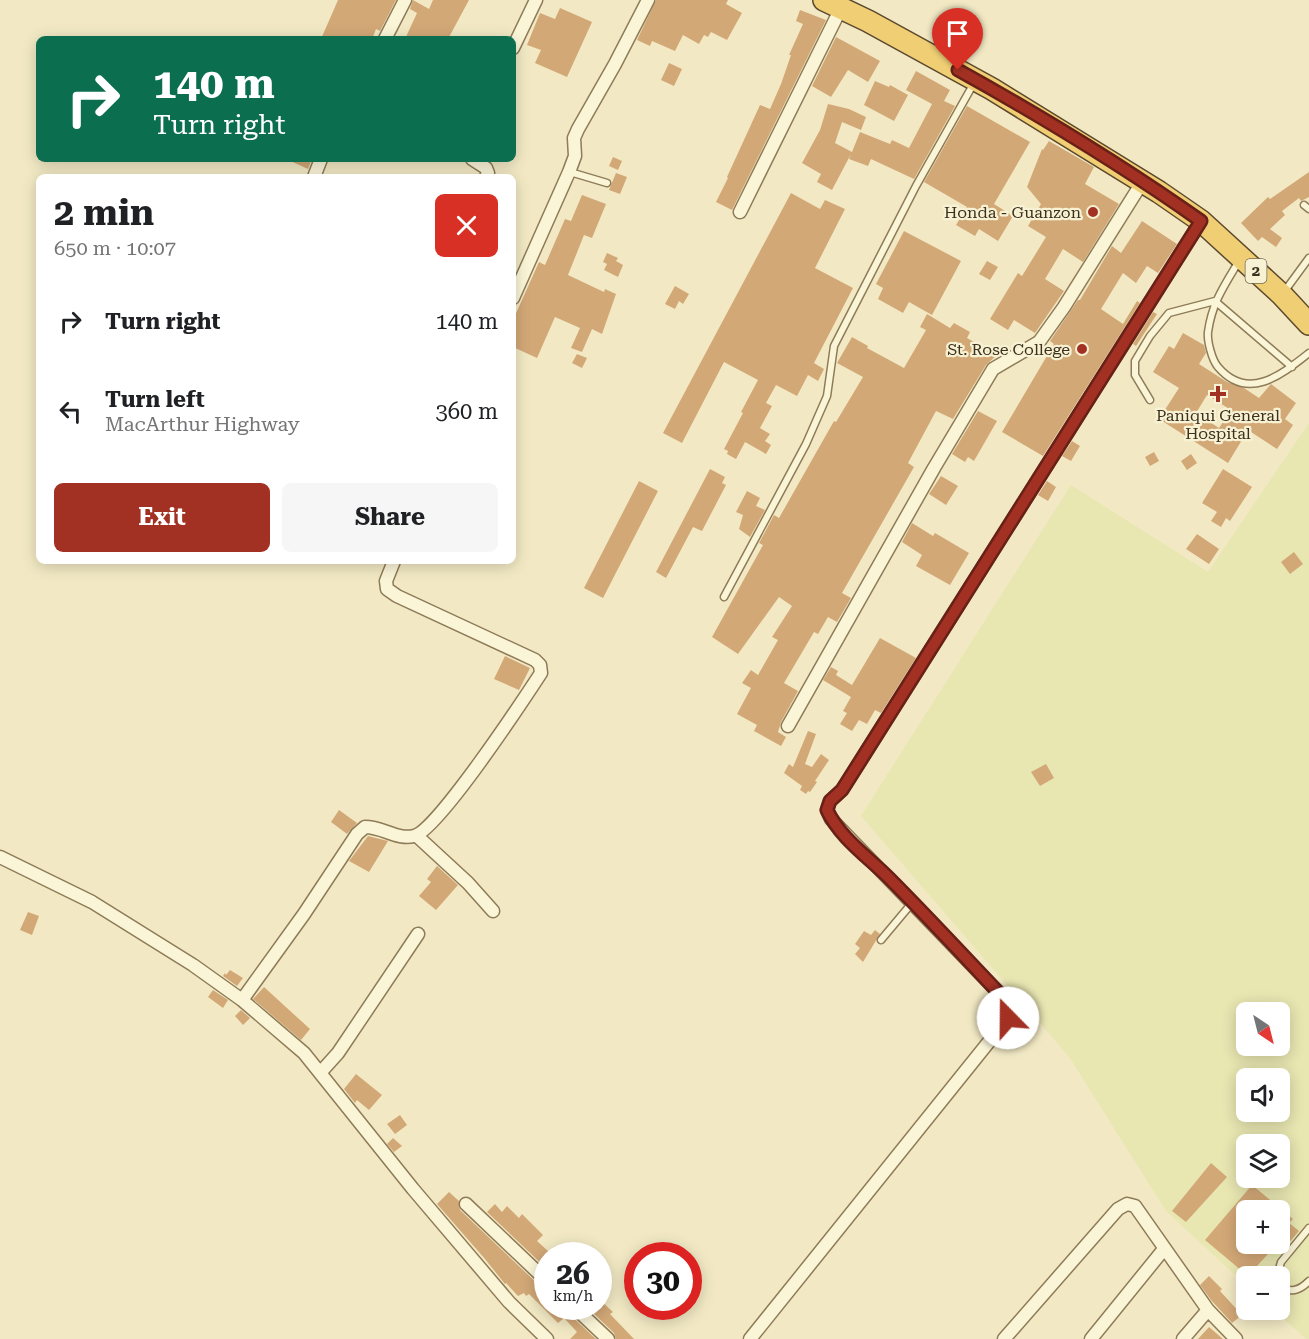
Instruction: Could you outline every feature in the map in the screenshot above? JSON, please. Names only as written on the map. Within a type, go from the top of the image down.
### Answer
[{"type":"highway","name":"2","points":[[833,4],[975,80],[1143,181],[1201,221],[1282,295],[1309,324]]},
{"type":"street","points":[[387,36],[405,0]]},
{"type":"street","points":[[516,42],[536,0]]},
{"type":"street","points":[[516,291],[569,172],[574,156],[574,138],[578,129],[648,0]]},
{"type":"street","points":[[740,212],[833,4]]},
{"type":"street","points":[[477,162],[486,168],[487,174]]},
{"type":"street","points":[[788,726],[993,369],[1040,342],[1143,181]]},
{"type":"street","points":[[750,1339],[1008,1018],[1006,1004],[998,992],[831,819],[827,810],[830,801],[842,790],[1201,221]]},
{"type":"street","points":[[242,999],[304,914],[357,834],[366,827],[373,827],[403,838],[417,836],[437,818],[516,712],[541,673],[540,665],[535,660],[398,597],[387,589],[386,581],[393,564]]},
{"type":"street","points":[[417,836],[468,883],[493,911]]},
{"type":"street","points":[[0,856],[92,902],[193,965],[242,999],[304,1053],[413,1189],[509,1302],[547,1339]]},
{"type":"street","points":[[320,1072],[338,1053],[418,934]]},
{"type":"street","points":[[466,1204],[534,1269]]},
{"type":"street","points":[[1010,1337],[1118,1209],[1127,1204],[1135,1206],[1208,1310],[1236,1339]]},
{"type":"street","points":[[1091,1339],[1164,1249]]},
{"type":"street","points":[[1183,1339],[1208,1310]]},
{"type":"street","points":[[588,1320],[608,1339]]},
{"type":"lane","points":[[724,597],[806,444],[827,396],[834,345],[916,186],[975,80]]},
{"type":"lane","points":[[569,172],[607,183]]},
{"type":"lane","points":[[1241,258],[1215,301],[1208,335],[1214,363],[1224,374],[1242,384],[1259,383],[1281,375],[1309,353]]},
{"type":"lane","points":[[1282,295],[1309,258]]},
{"type":"lane","points":[[1215,301],[1292,367]]},
{"type":"lane","points":[[1150,400],[1135,375],[1135,361],[1150,336],[1168,313],[1215,301]]},
{"type":"lane","points":[[881,940],[912,902]]},
{"type":"lane","points":[[1280,1266],[1309,1228]]},
{"type":"lane","points":[[1290,1290],[1302,1288],[1309,1281]]},
{"type":"shaded area","points":[[1309,423],[1309,1339],[1306,1339],[1285,1320],[1290,1320],[1290,1266],[1236,1266],[1236,1276],[1166,1211],[1070,1058],[861,816],[1071,485],[1208,572]]},
{"type":"building","points":[[338,0],[396,0],[380,31],[376,29],[373,36],[322,36]]},
{"type":"building","points":[[413,0],[429,9],[433,0],[469,0],[450,36],[406,36],[417,13],[410,9]]},
{"type":"building","points":[[656,0],[728,0],[726,4],[742,13],[727,40],[711,32],[708,37],[704,35],[699,44],[683,35],[675,51],[652,41],[650,46],[637,40]]},
{"type":"building","points":[[560,8],[592,22],[567,77],[535,63],[541,50],[527,45],[540,13],[555,19]]},
{"type":"building","points":[[800,10],[826,20],[732,210],[716,202],[760,105],[770,109],[781,84],[791,55],[789,55],[803,24],[796,21]]},
{"type":"building","points":[[836,37],[880,61],[868,82],[848,70],[831,97],[812,86]]},
{"type":"building","points":[[669,63],[682,69],[674,86],[661,80]]},
{"type":"building","points":[[916,71],[950,90],[944,101],[955,106],[914,179],[871,159],[868,166],[849,159],[851,154],[832,190],[817,182],[821,174],[802,163],[820,130],[828,104],[849,109],[866,117],[861,130],[842,122],[835,143],[852,152],[860,132],[890,144],[892,140],[909,148],[932,104],[906,90]]},
{"type":"building","points":[[875,81],[889,87],[890,85],[908,95],[894,121],[864,105]]},
{"type":"building","points":[[967,106],[1030,142],[994,204],[1013,216],[998,241],[979,229],[975,236],[956,225],[967,207],[924,182]]},
{"type":"building","points":[[1049,141],[1094,167],[1085,184],[1119,204],[1083,262],[1063,249],[1045,279],[1064,291],[1035,333],[1014,320],[1008,330],[990,319],[1018,273],[1022,276],[1046,237],[1028,226],[1041,204],[1027,187],[1042,149]]},
{"type":"building","points":[[613,157],[622,161],[618,170],[609,166]]},
{"type":"building","points":[[293,162],[311,162],[308,169]]},
{"type":"building","points":[[1309,172],[1309,197],[1301,201],[1299,198],[1282,211],[1285,215],[1270,229],[1282,238],[1276,247],[1262,237],[1258,241],[1241,223],[1268,197],[1270,199]]},
{"type":"building","points":[[616,173],[627,177],[620,194],[609,190]]},
{"type":"building","points":[[791,193],[820,209],[825,200],[845,209],[815,268],[853,288],[814,363],[824,369],[818,381],[808,375],[797,396],[776,385],[766,403],[772,406],[760,428],[770,434],[765,441],[771,445],[766,454],[745,442],[736,459],[727,454],[728,451],[724,449],[758,380],[724,362],[682,443],[663,433]]},
{"type":"building","points":[[582,195],[606,204],[592,238],[584,235],[568,275],[604,292],[605,289],[616,294],[602,334],[592,329],[582,352],[571,348],[580,328],[555,317],[537,358],[516,348],[516,313],[539,262],[545,265],[565,219],[571,221]]},
{"type":"building","points":[[1142,221],[1177,244],[1158,273],[1147,266],[1136,283],[1123,273],[1101,309],[1123,324],[1137,301],[1140,303],[1043,456],[1002,432],[1054,344],[1050,341],[1080,300],[1112,246],[1121,253]]},
{"type":"building","points":[[904,231],[961,261],[932,315],[909,302],[903,313],[878,299],[883,288],[876,284]]},
{"type":"building","points":[[607,253],[618,258],[616,261],[623,265],[618,277],[604,270],[607,264],[603,262]]},
{"type":"building","points":[[987,261],[998,267],[990,280],[979,274]]},
{"type":"building","points":[[675,286],[689,294],[683,304],[679,301],[675,309],[665,304]]},
{"type":"building","points":[[1153,312],[1157,314],[1136,346],[1133,344]]},
{"type":"building","points":[[927,314],[950,328],[954,323],[970,332],[967,338],[997,355],[986,365],[953,419],[936,411],[908,463],[914,467],[842,593],[851,598],[837,622],[828,617],[818,634],[814,632],[784,683],[798,691],[781,722],[778,732],[786,737],[781,746],[754,731],[757,725],[737,714],[751,688],[742,683],[751,670],[758,675],[778,640],[772,637],[792,606],[779,597],[738,654],[712,637],[763,545],[759,543],[774,515],[779,518],[834,421],[836,422],[863,377],[837,363],[852,337],[904,368],[926,330],[920,327]]},
{"type":"building","points":[[1183,333],[1204,345],[1206,353],[1199,364],[1227,382],[1244,388],[1259,398],[1271,384],[1296,403],[1285,419],[1293,425],[1277,449],[1248,430],[1228,463],[1159,419],[1179,388],[1153,372],[1169,346],[1174,349]],"holes":[[[1207,395],[1231,410],[1219,428],[1196,413]]]},
{"type":"building","points":[[577,354],[587,358],[582,368],[572,363]]},
{"type":"building","points":[[978,411],[997,421],[974,461],[968,457],[965,462],[952,454]]},
{"type":"building","points":[[1072,441],[1080,446],[1071,461],[1062,456]]},
{"type":"building","points":[[1154,452],[1159,461],[1150,466],[1145,457]]},
{"type":"building","points":[[1191,454],[1197,463],[1187,470],[1181,461]]},
{"type":"building","points":[[710,469],[725,477],[722,483],[726,485],[702,531],[693,527],[666,578],[656,572]]},
{"type":"building","points":[[1223,469],[1252,487],[1230,521],[1226,518],[1221,527],[1211,521],[1217,512],[1202,503]]},
{"type":"building","points":[[941,476],[958,486],[946,505],[929,494]]},
{"type":"building","points":[[639,481],[658,491],[603,598],[584,588]]},
{"type":"building","points":[[1047,481],[1056,487],[1048,501],[1038,495]]},
{"type":"building","points":[[747,491],[760,498],[756,506],[765,510],[750,537],[739,529],[743,515],[736,512]]},
{"type":"building","points":[[912,523],[933,536],[935,533],[969,553],[950,585],[916,566],[922,555],[902,542]]},
{"type":"building","points":[[1197,534],[1219,549],[1209,564],[1186,549]]},
{"type":"building","points":[[1294,552],[1303,564],[1290,574],[1281,562]]},
{"type":"building","points":[[880,638],[916,658],[881,713],[875,710],[867,724],[859,720],[852,731],[840,724],[847,713],[843,711],[851,697],[823,680],[831,667],[838,671],[836,675],[852,685]]},
{"type":"building","points":[[505,656],[530,668],[519,690],[494,679]]},
{"type":"building","points":[[808,731],[816,734],[805,764],[812,767],[821,754],[829,760],[815,781],[817,782],[806,794],[800,790],[802,786],[784,773],[789,764],[793,767]]},
{"type":"building","points":[[1046,764],[1054,778],[1040,786],[1031,772]]},
{"type":"building","points":[[339,810],[357,823],[347,834],[331,822]]},
{"type":"building","points":[[368,836],[388,841],[369,872],[349,861]]},
{"type":"building","points":[[437,866],[458,885],[436,910],[419,896],[431,882],[427,879]]},
{"type":"building","points":[[28,912],[39,916],[32,935],[20,930]]},
{"type":"building","points":[[875,930],[880,934],[863,962],[855,954],[860,948],[855,944],[864,931],[871,935]]},
{"type":"building","points":[[230,970],[243,978],[237,986],[223,976]]},
{"type":"building","points":[[264,987],[310,1029],[301,1040],[253,999]]},
{"type":"building","points":[[213,990],[228,1000],[223,1008],[208,997]]},
{"type":"building","points":[[241,1010],[250,1018],[243,1025],[235,1016]]},
{"type":"building","points":[[356,1074],[382,1095],[369,1110],[357,1100],[355,1103],[344,1089]]},
{"type":"building","points":[[400,1115],[407,1125],[395,1134],[387,1124]]},
{"type":"building","points":[[393,1138],[402,1146],[394,1152],[387,1144]]},
{"type":"building","points":[[1211,1163],[1227,1177],[1186,1222],[1172,1211]]},
{"type":"building","points":[[1249,1188],[1256,1188],[1270,1200],[1239,1200]]},
{"type":"building","points":[[449,1192],[459,1201],[460,1210],[534,1280],[534,1299],[524,1293],[518,1296],[505,1284],[437,1204]]},
{"type":"building","points":[[495,1204],[502,1212],[507,1206],[519,1218],[522,1214],[543,1235],[538,1242],[534,1242],[534,1257],[487,1212]]},
{"type":"building","points":[[1236,1204],[1236,1254],[1268,1254],[1257,1266],[1236,1266],[1205,1240]]},
{"type":"building","points":[[1290,1224],[1299,1231],[1290,1241]]},
{"type":"building","points":[[1209,1276],[1236,1308],[1236,1320],[1232,1323],[1200,1285]]},
{"type":"building","points":[[612,1316],[634,1339],[616,1339],[614,1333],[601,1320],[612,1320]]},
{"type":"building","points":[[566,1320],[576,1320],[596,1339],[570,1339],[577,1332]]},
{"type":"building","points":[[1209,1327],[1223,1339],[1198,1339]]},
{"type":"place","name":"Honda - Guanzon","points":[[1093,212]]},
{"type":"place","name":"St. Rose College","points":[[1082,349]]},
{"type":"place","name":"Paniqui General Hospital","points":[[1218,394]]},
{"type":"route","points":[[958,70],[1078,141],[1201,221],[842,790],[830,801],[827,810],[844,835],[889,878],[998,992],[1006,1004],[1008,1018]]}]
